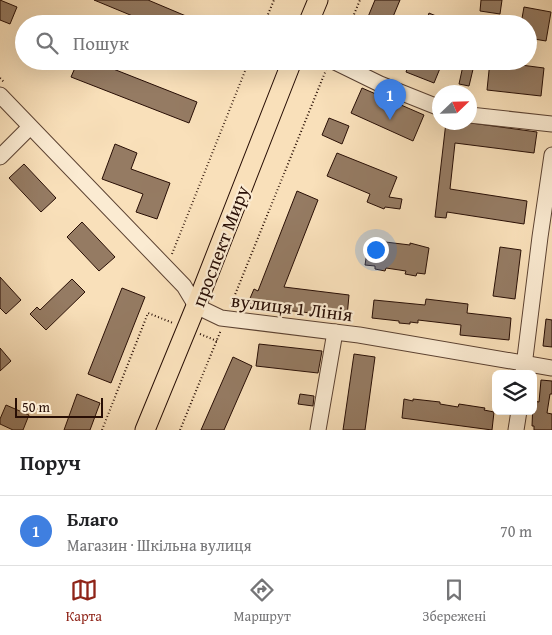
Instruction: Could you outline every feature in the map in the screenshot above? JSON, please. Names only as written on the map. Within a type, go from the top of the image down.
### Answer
[{"type":"main road","points":[[312,15],[318,0]]},
{"type":"main road","name":"проспект Миру","points":[[145,430],[288,70]]},
{"type":"street","points":[[341,70],[432,105]]},
{"type":"street","points":[[0,95],[184,286],[196,306]]},
{"type":"street","points":[[477,115],[552,124]]},
{"type":"street","points":[[0,157],[30,127]]},
{"type":"street","points":[[523,369],[546,238],[552,155]]},
{"type":"street","name":"вулиця 1 Лінія","points":[[196,306],[226,319],[335,332],[523,369],[552,368]]},
{"type":"street","points":[[318,430],[335,332]]},
{"type":"street","points":[[516,430],[518,415]]},
{"type":"path","points":[[268,15],[274,0]]},
{"type":"path","points":[[354,15],[360,0]]},
{"type":"path","points":[[172,254],[245,70]]},
{"type":"path","points":[[180,430],[328,70]]},
{"type":"path","points":[[102,430],[148,313],[175,324]]},
{"type":"path","points":[[198,333],[217,341]]},
{"type":"building","points":[[0,0],[17,7],[10,24],[0,20]]},
{"type":"building","points":[[94,0],[148,0],[184,15],[130,15]]},
{"type":"building","points":[[375,0],[400,0],[394,15],[369,15]]},
{"type":"building","points":[[481,0],[502,0],[500,14],[480,11]]},
{"type":"building","points":[[524,7],[551,12],[546,41],[537,40],[537,15],[523,15]]},
{"type":"building","points":[[537,67],[544,68],[541,96],[487,90],[489,70],[537,70]]},
{"type":"building","points":[[74,70],[116,70],[197,102],[189,123],[71,77]]},
{"type":"building","points":[[407,70],[439,70],[434,83],[406,72]]},
{"type":"building","points":[[462,70],[473,70],[469,85],[459,84]]},
{"type":"building","points":[[362,88],[424,115],[413,141],[351,113]]},
{"type":"building","points":[[329,118],[349,126],[342,144],[322,135]]},
{"type":"building","points":[[477,124],[537,132],[534,153],[455,143],[450,189],[527,201],[524,224],[447,212],[446,218],[435,217],[445,130],[477,130]]},
{"type":"building","points":[[115,144],[137,153],[131,169],[170,183],[157,219],[136,212],[143,194],[102,179]]},
{"type":"building","points":[[337,153],[397,177],[389,197],[402,199],[400,209],[385,207],[384,209],[367,202],[370,194],[327,176]]},
{"type":"building","points":[[24,164],[56,198],[41,212],[9,178]]},
{"type":"building","points":[[297,191],[318,200],[284,287],[349,295],[347,317],[266,308],[265,310],[248,303],[254,289],[258,291]]},
{"type":"building","points":[[82,222],[115,257],[99,271],[67,237]]},
{"type":"building","points":[[369,240],[410,245],[410,243],[429,248],[425,274],[417,273],[416,276],[405,274],[406,271],[386,268],[385,271],[375,269],[375,266],[365,265]]},
{"type":"building","points":[[500,247],[521,250],[515,299],[493,296]]},
{"type":"building","points":[[0,277],[21,300],[6,314],[0,308]]},
{"type":"building","points":[[72,279],[85,292],[46,330],[30,314],[37,307],[40,310]]},
{"type":"building","points":[[122,288],[145,297],[111,383],[88,374]]},
{"type":"building","points":[[426,299],[468,304],[467,313],[511,318],[509,340],[460,335],[461,325],[418,320],[418,323],[410,322],[410,324],[372,318],[374,300],[425,305]]},
{"type":"building","points":[[546,319],[552,320],[552,347],[543,346]]},
{"type":"building","points":[[259,344],[322,351],[318,373],[256,366]]},
{"type":"building","points":[[0,348],[11,361],[0,371]]},
{"type":"building","points":[[354,354],[375,357],[365,430],[343,430]]},
{"type":"building","points":[[233,357],[252,366],[224,430],[201,430]]},
{"type":"building","points":[[541,380],[552,381],[552,394],[550,394],[547,413],[552,414],[552,430],[534,430],[534,426],[532,426],[532,415],[537,415],[537,402],[539,402]]},
{"type":"building","points":[[77,394],[100,403],[90,430],[64,430]]},
{"type":"building","points":[[300,394],[314,396],[313,406],[298,404]]},
{"type":"building","points":[[404,399],[440,402],[440,404],[458,407],[459,404],[485,408],[484,410],[492,412],[494,415],[492,430],[402,418]]},
{"type":"building","points":[[6,405],[29,415],[23,430],[13,430],[0,424],[0,419]]},
{"type":"place","name":"Благо","points":[[390,120]]}]
